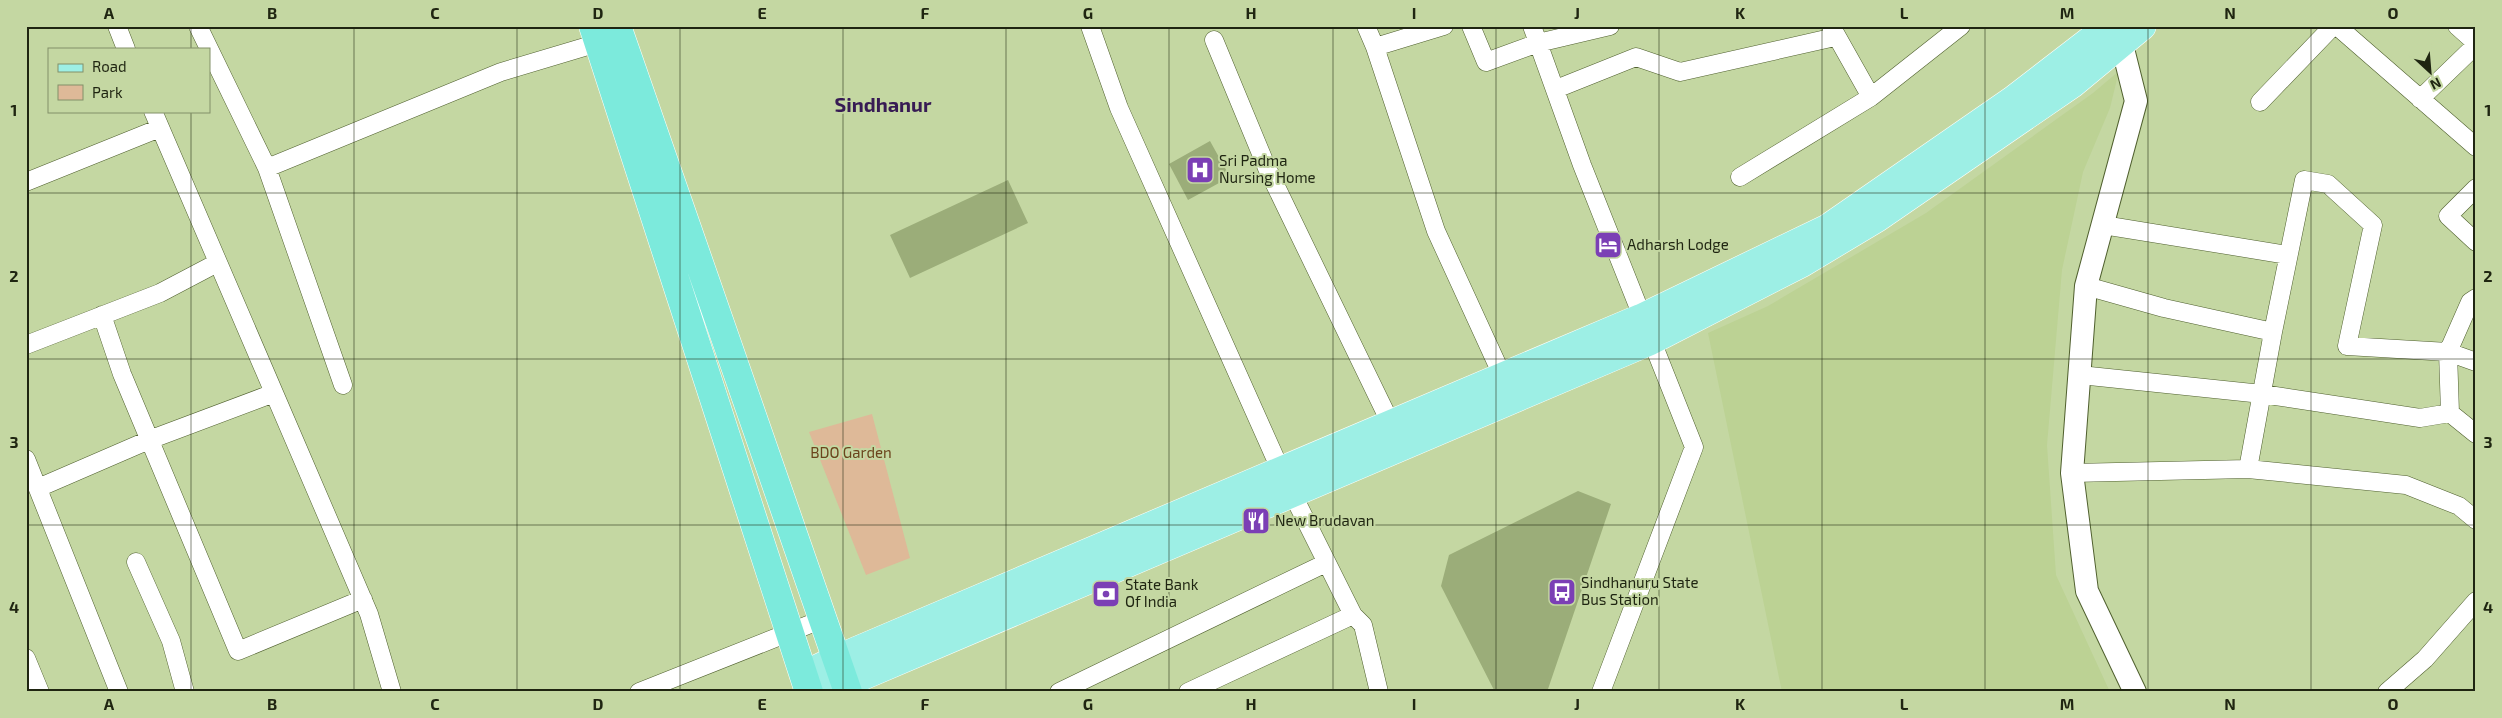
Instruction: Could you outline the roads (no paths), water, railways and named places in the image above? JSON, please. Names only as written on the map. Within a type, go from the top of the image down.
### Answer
[{"type":"highway","points":[[603,32],[823,620],[837,659],[840,689]]},
{"type":"highway","points":[[603,32],[807,683]]},
{"type":"main road","points":[[807,683],[837,659],[1286,482],[1802,263],[1877,218],[2072,84],[2112,31],[2142,26]]},
{"type":"main road","points":[[840,689],[1286,482],[1391,424],[1502,376],[1646,329]]},
{"type":"street","points":[[117,26],[126,48]]},
{"type":"street","points":[[198,26],[209,48]]},
{"type":"street","points":[[1090,26],[1119,108],[1286,482],[1353,615],[1363,625],[1379,692]]},
{"type":"street","points":[[1366,26],[1375,47],[1436,231],[1502,376]]},
{"type":"street","points":[[1375,47],[1444,26]]},
{"type":"street","points":[[1471,26],[1486,62],[1535,35],[1610,26]]},
{"type":"street","points":[[1740,177],[1871,97],[1961,26]]},
{"type":"street","points":[[2260,102],[2333,26]]},
{"type":"street","points":[[2337,26],[2476,147]]},
{"type":"street","points":[[2420,99],[2476,44],[2457,26]]},
{"type":"street","points":[[1556,88],[1636,57],[1680,72],[1833,31],[1871,97]]},
{"type":"street","points":[[2112,31],[2136,101],[2086,286],[2072,473],[2087,592],[2135,692]]},
{"type":"street","points":[[267,168],[603,32]]},
{"type":"street","points":[[1535,35],[1556,88],[1582,165],[1694,447],[1601,692]]},
{"type":"street","points":[[1214,40],[1268,168],[1391,424]]},
{"type":"street","points":[[210,51],[267,168],[343,385]]},
{"type":"street","points":[[153,112],[363,599],[392,692]]},
{"type":"street","points":[[26,182],[160,128]]},
{"type":"street","points":[[2248,470],[2288,254],[2304,180],[2328,184],[2373,225],[2347,346],[2448,352],[2476,362]]},
{"type":"street","points":[[2476,188],[2448,216],[2476,242]]},
{"type":"street","points":[[2103,225],[2288,254]]},
{"type":"street","points":[[26,346],[160,294],[217,263]]},
{"type":"street","points":[[2086,286],[2164,308],[2273,332]]},
{"type":"street","points":[[2476,298],[2470,302],[2448,352],[2450,412],[2476,434]]},
{"type":"street","points":[[102,315],[122,374],[238,651],[363,599]]},
{"type":"street","points":[[2080,375],[2262,394],[2420,418],[2450,412]]},
{"type":"street","points":[[38,488],[149,440],[274,393]]},
{"type":"street","points":[[26,459],[119,692]]},
{"type":"street","points":[[2072,473],[2248,470],[2406,485],[2459,506],[2476,520]]},
{"type":"street","points":[[136,562],[171,641],[185,692]]},
{"type":"street","points":[[1059,692],[1326,563]]},
{"type":"street","points":[[2387,692],[2425,659],[2476,601]]},
{"type":"street","points":[[1188,692],[1353,615]]},
{"type":"street","points":[[639,692],[823,620]]},
{"type":"street","points":[[26,658],[40,692]]},
{"type":"place","name":"Sri Padma Nursing Home","points":[[1200,170]]},
{"type":"place","name":"Adharsh Lodge","points":[[1608,245]]},
{"type":"place","name":"New Brudavan","points":[[1256,521]]},
{"type":"place","name":"Sindhanuru State Bus Station","points":[[1562,592]]},
{"type":"place","name":"State Bank Of India","points":[[1106,594]]},
{"type":"district","name":"Sindhanur","points":[[883,105]]},
{"type":"park label","name":"BDO Garden","points":[[851,453]]}]
